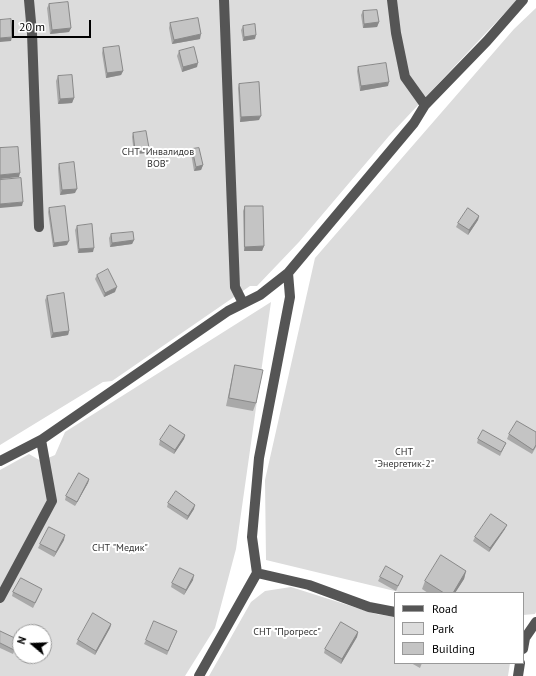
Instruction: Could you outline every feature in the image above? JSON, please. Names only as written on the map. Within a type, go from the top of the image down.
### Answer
[{"type":"lane","points":[[29,0],[32,33],[39,227]]},
{"type":"lane","points":[[224,0],[235,287],[243,303]]},
{"type":"lane","points":[[392,0],[396,33],[405,77],[426,105]]},
{"type":"lane","points":[[0,461],[41,440],[228,311],[260,295],[288,273],[414,123],[426,105],[487,41],[523,0]]},
{"type":"lane","points":[[199,676],[257,573],[252,537],[259,458],[290,297],[288,273]]},
{"type":"lane","points":[[0,598],[52,501],[41,440]]},
{"type":"lane","points":[[257,573],[309,585],[369,607],[394,612]]},
{"type":"lane","points":[[524,638],[536,622]]},
{"type":"lane","points":[[518,676],[520,664]]},
{"type":"green space","name":"СНТ \"Инвалидов ВОВ\"","points":[[0,0],[517,0],[389,136],[299,242],[257,286],[250,286],[112,381],[103,382],[0,445]]},
{"type":"green space","name":"СНТ \"Энергетик-2\"","points":[[536,8],[536,612],[535,614],[524,615],[524,592],[399,592],[266,560],[265,480],[315,258],[514,29]]},
{"type":"green space","name":"СНТ \"Медик\"","points":[[271,302],[236,549],[215,628],[185,676],[0,676],[0,470],[29,454],[41,461],[55,455],[65,432]]},
{"type":"green space","name":"СНТ \"Прогресс\"","points":[[291,587],[376,614],[394,617],[394,664],[510,664],[508,676],[209,676],[251,602],[265,591]]},
{"type":"building","points":[[68,2],[71,28],[52,30],[49,4]]},
{"type":"building","points":[[377,10],[379,22],[364,24],[363,11]]},
{"type":"building","points":[[198,18],[201,34],[174,40],[170,23]]},
{"type":"building","points":[[11,19],[12,37],[0,38],[0,20]]},
{"type":"building","points":[[255,24],[256,35],[244,37],[243,26]]},
{"type":"building","points":[[119,46],[123,71],[107,73],[103,48]]},
{"type":"building","points":[[194,47],[198,63],[183,67],[179,51]]},
{"type":"building","points":[[386,63],[389,82],[361,86],[358,67]]},
{"type":"building","points":[[72,75],[74,98],[60,99],[58,76]]},
{"type":"building","points":[[259,82],[261,116],[241,117],[239,84]]},
{"type":"building","points":[[146,131],[149,148],[135,150],[133,133]]},
{"type":"building","points":[[18,147],[20,173],[0,175],[0,148]]},
{"type":"building","points":[[199,148],[203,165],[196,167],[192,149]]},
{"type":"building","points":[[74,162],[77,189],[62,190],[59,164]]},
{"type":"building","points":[[21,178],[23,202],[0,204],[0,180]]},
{"type":"building","points":[[65,206],[69,241],[54,243],[49,208]]},
{"type":"building","points":[[245,206],[263,206],[264,246],[245,247]]},
{"type":"building","points":[[468,208],[479,216],[469,230],[458,223]]},
{"type":"building","points":[[92,224],[94,248],[79,249],[77,226]]},
{"type":"building","points":[[133,232],[134,240],[112,243],[111,234]]},
{"type":"building","points":[[108,269],[117,287],[105,293],[97,275]]},
{"type":"building","points":[[64,293],[69,331],[53,333],[47,296]]},
{"type":"building","points":[[235,365],[263,370],[256,403],[229,398]]},
{"type":"building","points":[[517,421],[536,432],[536,445],[533,450],[509,434]]},
{"type":"building","points":[[170,425],[185,435],[175,450],[160,440]]},
{"type":"building","points":[[483,430],[506,443],[501,452],[478,439]]},
{"type":"building","points":[[79,473],[89,479],[77,502],[66,496]]},
{"type":"building","points":[[176,491],[195,505],[188,516],[168,503]]},
{"type":"building","points":[[491,514],[507,525],[490,548],[475,537]]},
{"type":"building","points":[[49,527],[65,535],[56,552],[40,544]]},
{"type":"building","points":[[441,555],[466,571],[454,592],[442,592],[425,581]]},
{"type":"building","points":[[386,566],[403,576],[398,586],[380,577]]},
{"type":"building","points":[[180,568],[194,575],[186,590],[172,583]]},
{"type":"building","points":[[21,578],[42,589],[35,603],[13,592]]},
{"type":"building","points":[[93,613],[111,624],[96,651],[78,640]]},
{"type":"building","points":[[154,621],[177,631],[168,651],[146,640]]},
{"type":"building","points":[[341,622],[358,632],[342,659],[325,649]]},
{"type":"building","points":[[0,631],[12,637],[12,649],[0,643]]}]
